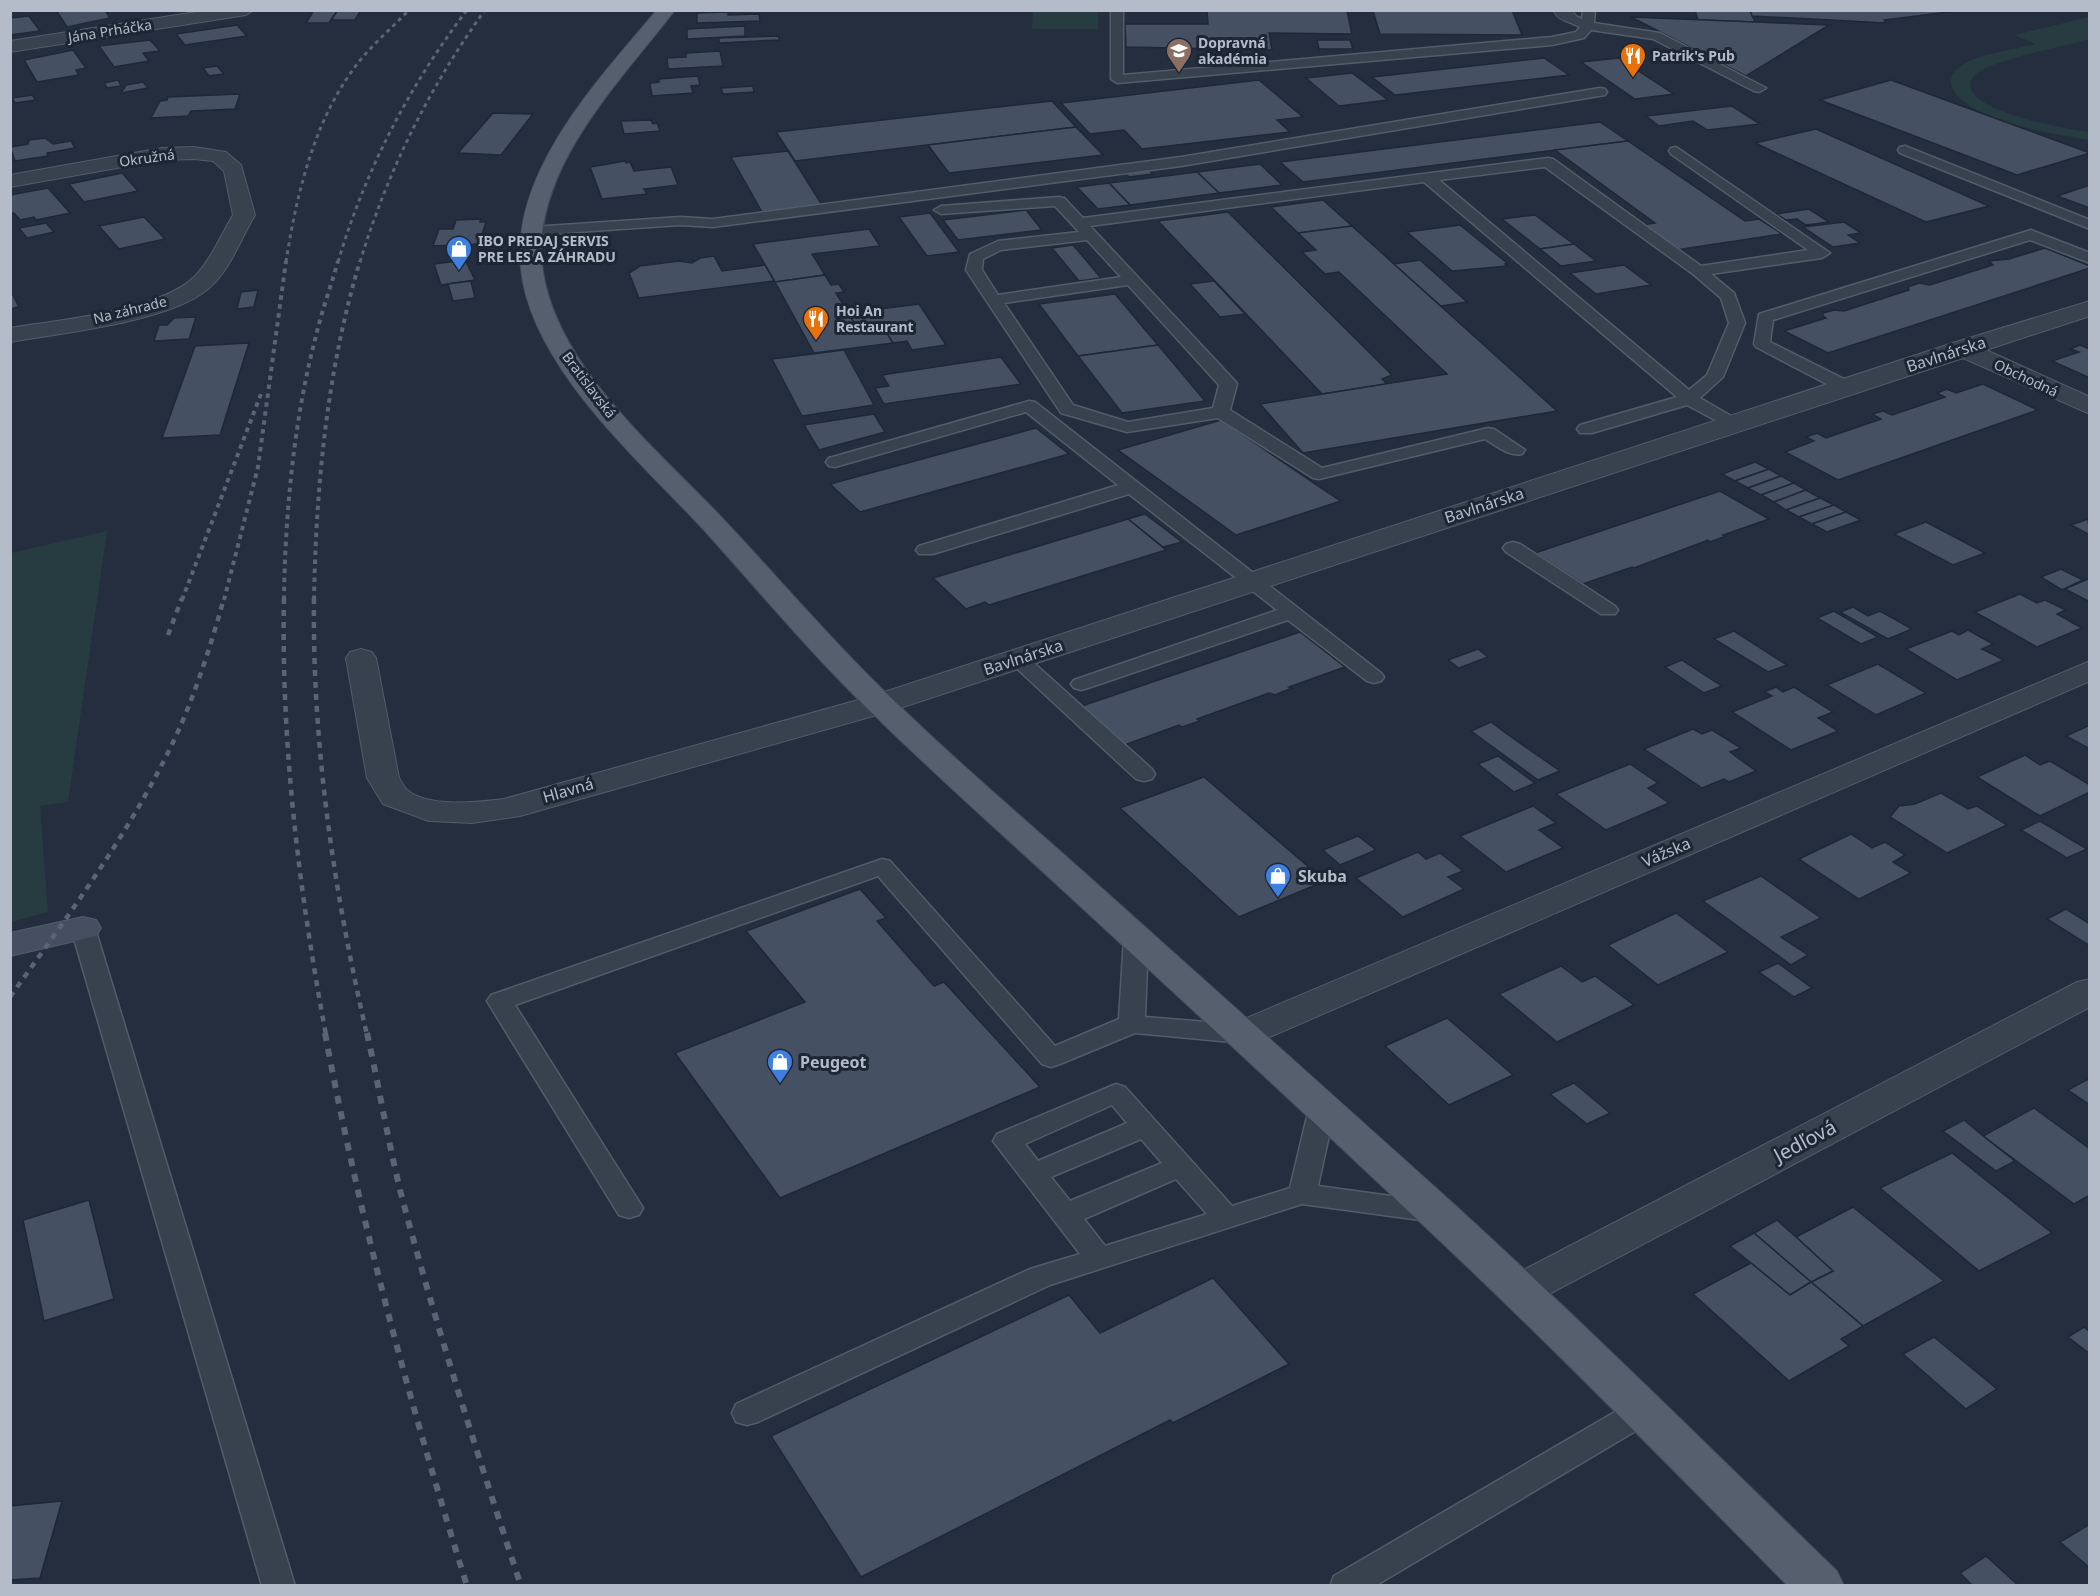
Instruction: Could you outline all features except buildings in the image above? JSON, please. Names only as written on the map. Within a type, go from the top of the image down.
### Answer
[{"type":"main road","name":"Bratislavská","points":[[667,10],[598,95],[569,136],[541,194],[532,231],[531,269],[537,298],[561,349],[577,374],[620,426],[880,704],[1521,1290],[1820,1586]]},
{"type":"street","name":"Jána Prháčka","points":[[10,47],[246,10]]},
{"type":"street","name":"Okružná","points":[[10,181],[162,154],[194,153],[219,156],[234,169],[244,215]]},
{"type":"street","name":"Na záhrade","points":[[10,335],[150,308],[179,298],[206,278],[244,215]]},
{"type":"street","name":"Bavlnárska","points":[[880,704],[2090,308]]},
{"type":"street","name":"Obchodná","points":[[1962,348],[2090,407]]},
{"type":"street","name":"Hlavná","points":[[361,658],[383,778],[395,797],[429,811],[472,813],[508,809],[880,704]]},
{"type":"street","name":"Vážska","points":[[1243,1034],[2090,670]]},
{"type":"street","points":[[10,945],[82,928]]},
{"type":"street","name":"Jedľová","points":[[1521,1290],[2090,991]]},
{"type":"lane","points":[[1118,10],[1117,79],[1552,41],[1580,35],[1588,26],[1589,10]]},
{"type":"lane","points":[[1564,14],[1588,26],[1656,36],[1759,88]]},
{"type":"lane","points":[[532,231],[680,221],[713,223],[947,195],[1324,139],[1497,107],[1600,92]]},
{"type":"lane","points":[[1905,150],[2090,225]]},
{"type":"lane","points":[[1676,151],[1822,253],[1698,271]]},
{"type":"lane","points":[[1516,450],[1488,433],[1319,474],[1221,412],[1127,427],[1067,409],[974,270],[975,257],[998,246],[1085,229],[1548,162],[1698,271],[1728,296],[1737,323],[1715,377],[1689,399],[1586,429]]},
{"type":"lane","points":[[1429,179],[1689,399],[1732,424]]},
{"type":"lane","points":[[868,205],[875,215],[1059,201],[1228,384],[1221,412]]},
{"type":"lane","points":[[1846,387],[1762,344],[1765,317],[2031,235],[2090,259]]},
{"type":"lane","points":[[994,300],[1132,280]]},
{"type":"lane","points":[[834,462],[1029,406],[1374,676]]},
{"type":"lane","points":[[926,550],[1132,487]]},
{"type":"lane","points":[[1513,548],[1608,610]]},
{"type":"lane","points":[[1081,684],[1291,612]]},
{"type":"lane","points":[[1018,659],[1144,774]]},
{"type":"lane","points":[[629,1208],[500,1001],[882,866],[1051,1058],[1132,1024],[1243,1034]]},
{"type":"lane","points":[[82,928],[279,1586]]},
{"type":"lane","points":[[1132,1024],[1136,938]]},
{"type":"lane","points":[[1099,1258],[1007,1141],[1116,1093],[1227,1218]]},
{"type":"lane","points":[[1302,1194],[1322,1108]]},
{"type":"lane","points":[[1033,1174],[1145,1126]]},
{"type":"lane","points":[[1065,1215],[1181,1166]]},
{"type":"lane","points":[[747,1413],[1040,1277],[1302,1194],[1436,1212]]},
{"type":"lane","points":[[1346,1586],[1643,1411]]},
{"type":"green space","points":[[1033,11],[1098,11],[1098,29],[1032,29]]},
{"type":"green space","points":[[2089,17],[2089,39],[2029,54],[1983,69],[1975,75],[1970,87],[1978,98],[1993,107],[2038,122],[2089,132],[2089,140],[2035,130],[1991,116],[1959,97],[1951,85],[1954,72],[1964,64],[1984,56],[2036,44],[2014,35]]},
{"type":"green space","points":[[107,531],[68,802],[40,806],[48,912],[11,922],[11,553]]},
{"type":"railway","points":[[286,262],[301,187],[327,114],[338,92],[358,63],[409,10]]},
{"type":"railway","points":[[338,262],[361,195],[391,130],[426,69],[467,10]]},
{"type":"railway","points":[[360,262],[383,195],[412,131],[446,69],[485,10]]},
{"type":"railway","points":[[224,600],[258,467],[286,261]]},
{"type":"railway","points":[[284,600],[286,534],[296,433],[308,367],[338,261]]},
{"type":"railway","points":[[314,600],[317,514],[325,429],[339,344],[360,261]]},
{"type":"railway","points":[[182,600],[261,394]]},
{"type":"railway","points":[[168,635],[182,598]]},
{"type":"railway","points":[[10,997],[99,870],[159,771],[190,702],[224,598]]},
{"type":"railway","points":[[284,600],[286,708],[294,818],[308,927],[326,1035]]},
{"type":"railway","points":[[314,600],[317,708],[327,818],[335,873],[367,1035]]},
{"type":"railway","points":[[325,1033],[370,1243],[406,1381],[467,1586]]},
{"type":"railway","points":[[367,1033],[396,1174],[414,1243],[458,1391],[521,1586]]},
{"type":"place","name":"Dopravná akadémia","points":[[1179,74]]},
{"type":"place","name":"Patrik's Pub","points":[[1633,79]]},
{"type":"place","name":"IBO PREDAJ SERVIS PRE LES A ZÁHRADU","points":[[459,272]]},
{"type":"place","name":"Hoi An Restaurant","points":[[816,342]]},
{"type":"place","name":"Skuba","points":[[1278,899]]},
{"type":"place","name":"Peugeot","points":[[780,1085]]}]
